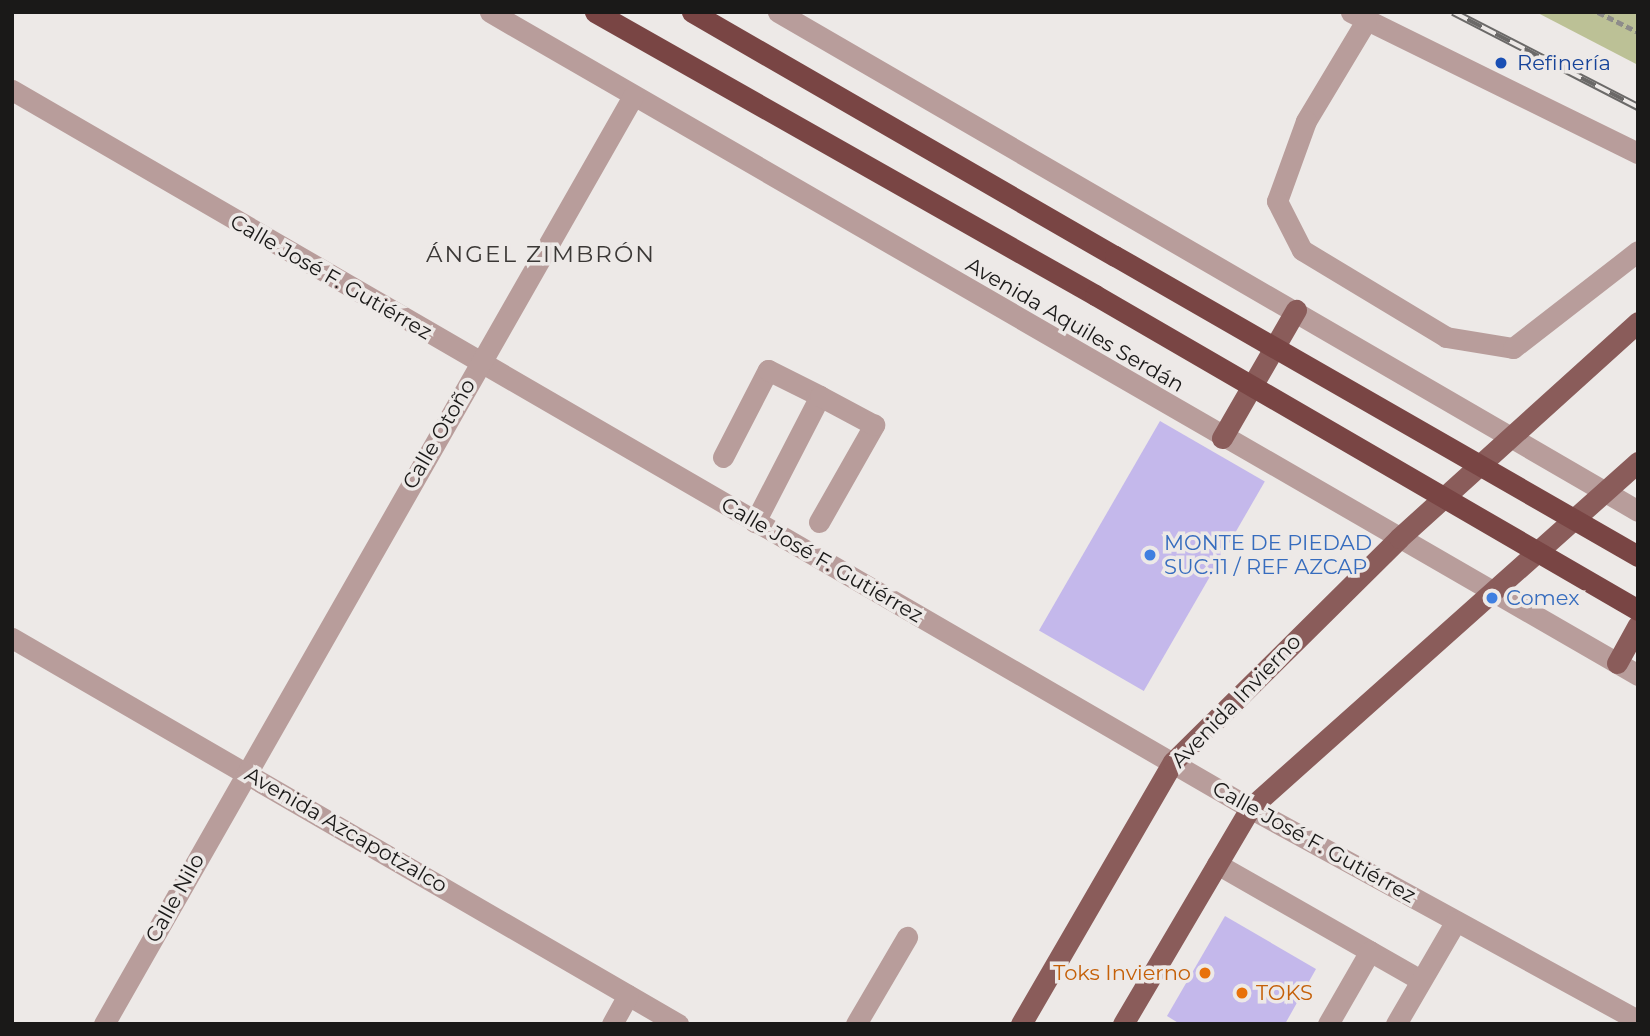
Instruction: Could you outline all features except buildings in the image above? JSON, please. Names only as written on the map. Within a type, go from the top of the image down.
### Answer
[{"type":"highway","name":"Avenida Aquiles Serdán","points":[[595,12],[1095,295],[1638,610]]},
{"type":"highway","points":[[692,12],[1638,556]]},
{"type":"main road","points":[[1222,438],[1296,310]]},
{"type":"main road","name":"Avenida Invierno","points":[[1021,1024],[1173,762],[1399,538],[1638,322]]},
{"type":"main road","points":[[1123,1024],[1250,808],[1638,462]]},
{"type":"main road","points":[[1616,663],[1638,625]]},
{"type":"street","name":"Avenida Aquiles Serdán","points":[[490,12],[1222,438],[1638,675]]},
{"type":"street","points":[[778,12],[1296,310],[1638,511]]},
{"type":"street","points":[[1638,153],[1358,16],[1306,121],[1277,201],[1302,250],[1446,337],[1513,348],[1638,251]]},
{"type":"street","name":"Calle José F. Gutiérrez","points":[[12,90],[480,364],[1250,808],[1638,1020]]},
{"type":"street","name":"Calle Otoño","points":[[246,771],[633,96]]},
{"type":"street","points":[[723,457],[768,370],[874,425],[819,522]]},
{"type":"street","points":[[755,522],[820,396]]},
{"type":"street","name":"Avenida Azcapotzalco","points":[[12,638],[246,771],[678,1024]]},
{"type":"street","name":"Calle Nilo","points":[[104,1024],[246,771]]},
{"type":"street","points":[[1217,864],[1420,980]]},
{"type":"street","points":[[1396,1024],[1457,921]]},
{"type":"street","points":[[856,1024],[907,937]]},
{"type":"street","points":[[1328,1024],[1370,951]]},
{"type":"street","points":[[612,1024],[628,995]]},
{"type":"path","points":[[1598,12],[1638,32]]},
{"type":"green space","points":[[1536,12],[1638,12],[1638,65]]},
{"type":"railway","points":[[1453,12],[1638,107]]},
{"type":"place","name":"Refinería","points":[[1501,63]]},
{"type":"place","name":"MONTE DE PIEDAD SUC.11 / REF AZCAP","points":[[1150,555]]},
{"type":"place","name":"Comex","points":[[1492,598]]},
{"type":"place","name":"Toks Invierno","points":[[1205,973]]},
{"type":"place","name":"TOKS","points":[[1242,993]]},
{"type":"district","name":"ÁNGEL ZIMBRÓN","points":[[541,254]]}]
